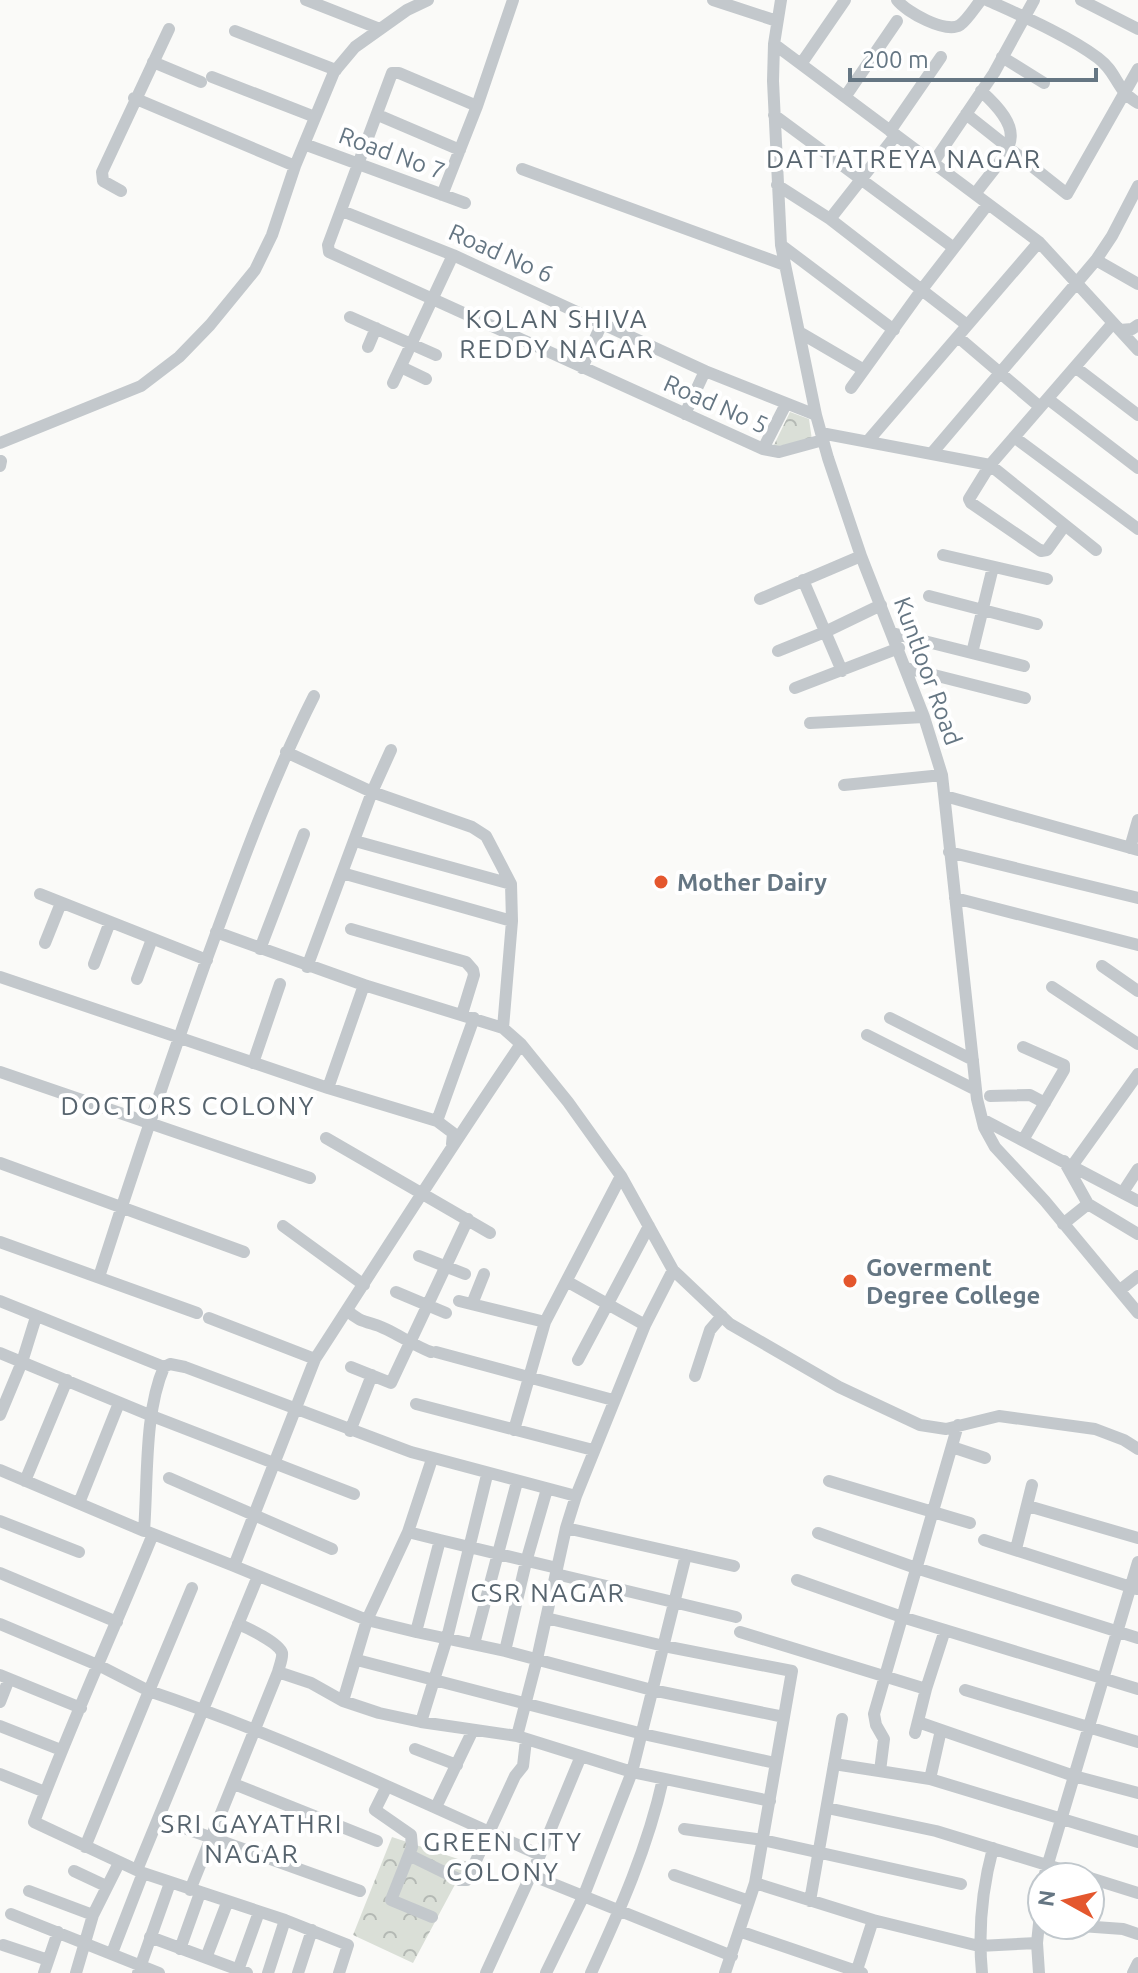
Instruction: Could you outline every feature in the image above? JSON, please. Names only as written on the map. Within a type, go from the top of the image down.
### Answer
[{"type":"street","points":[[306,0],[380,29]]},
{"type":"street","points":[[0,443],[141,386],[179,357],[236,296],[255,270],[272,235],[295,166],[336,70],[355,47],[407,10],[428,0]]},
{"type":"street","points":[[442,195],[477,106],[513,0]]},
{"type":"street","points":[[713,0],[777,21]]},
{"type":"street","name":"Kuntloor Road","points":[[781,0],[774,44],[774,115],[781,245],[822,437],[861,556],[899,648],[942,775],[976,1090],[982,1119],[995,1147],[1138,1311]]},
{"type":"street","points":[[801,64],[845,0]]},
{"type":"street","points":[[897,0],[924,19],[945,27],[961,24],[981,0]]},
{"type":"street","points":[[987,0],[1025,17],[1098,58],[1114,72],[1124,95],[1138,103]]},
{"type":"street","points":[[933,163],[981,91],[1034,0]]},
{"type":"street","points":[[1081,0],[1138,29]]},
{"type":"street","points":[[845,97],[897,21]]},
{"type":"street","points":[[121,191],[103,181],[102,172],[134,98],[169,29]]},
{"type":"street","points":[[235,31],[336,70]]},
{"type":"street","points":[[774,44],[1039,242],[1138,350]]},
{"type":"street","points":[[830,219],[863,180],[941,57]]},
{"type":"street","points":[[1002,57],[1044,83]]},
{"type":"street","points":[[153,62],[315,117]]},
{"type":"street","points":[[966,114],[1067,194],[1138,69]]},
{"type":"street","points":[[342,211],[391,75],[396,72],[477,106]]},
{"type":"street","points":[[975,194],[1011,147],[1010,124],[1003,111],[981,91]]},
{"type":"street","points":[[134,98],[295,166]]},
{"type":"street","points":[[378,115],[460,150]]},
{"type":"street","points":[[774,115],[954,248]]},
{"type":"street","name":"Road No 7","points":[[304,144],[465,203]]},
{"type":"street","points":[[522,169],[785,265]]},
{"type":"street","points":[[777,185],[830,219],[967,325]]},
{"type":"street","points":[[932,453],[1096,260],[1138,186]]},
{"type":"street","points":[[851,388],[988,204]]},
{"type":"street","name":"Road No 6","points":[[342,211],[453,255],[705,371],[816,415]]},
{"type":"street","name":"Road No 5","points":[[342,211],[328,245],[329,252],[763,449],[779,452],[822,437]]},
{"type":"street","points":[[867,442],[1039,242]]},
{"type":"street","points":[[781,245],[894,330]]},
{"type":"street","points":[[393,383],[453,255]]},
{"type":"street","points":[[1096,260],[1133,281],[1138,268]]},
{"type":"street","points":[[350,317],[436,355]]},
{"type":"street","points":[[582,368],[602,323]]},
{"type":"street","points":[[1117,326],[1132,329],[1138,325]]},
{"type":"street","points":[[1065,525],[1047,550],[1041,551],[969,499],[990,465],[1075,367],[1117,326]]},
{"type":"street","points":[[368,347],[376,328]]},
{"type":"street","points":[[799,332],[864,370]]},
{"type":"street","points":[[958,337],[1000,373],[1138,468]]},
{"type":"street","points":[[401,367],[426,379]]},
{"type":"street","points":[[1075,367],[1138,415]]},
{"type":"street","points":[[685,414],[705,371]]},
{"type":"street","points":[[763,449],[786,404]]},
{"type":"street","points":[[822,437],[867,442],[990,465],[1096,550]]},
{"type":"street","points":[[1014,437],[1138,529]]},
{"type":"street","points":[[943,555],[1047,579]]},
{"type":"street","points":[[760,599],[861,556]]},
{"type":"street","points":[[972,653],[993,567]]},
{"type":"street","points":[[803,580],[842,671]]},
{"type":"street","points":[[929,596],[1037,624]]},
{"type":"street","points":[[778,651],[881,605]]},
{"type":"street","points":[[892,633],[1024,666]]},
{"type":"street","points":[[795,688],[899,648]]},
{"type":"street","points":[[906,668],[1025,698]]},
{"type":"street","points":[[99,1277],[216,932],[286,752],[314,696]]},
{"type":"street","points":[[810,723],[924,717]]},
{"type":"street","points":[[307,967],[372,792],[391,750]]},
{"type":"street","points":[[286,752],[372,792],[472,827],[486,836],[511,884],[512,921],[503,1028]]},
{"type":"street","points":[[844,785],[942,775]]},
{"type":"street","points":[[945,796],[1134,849],[1138,820]]},
{"type":"street","points":[[260,949],[304,834]]},
{"type":"street","points":[[355,841],[511,884]]},
{"type":"street","points":[[949,852],[1138,898]]},
{"type":"street","points":[[342,873],[512,921]]},
{"type":"street","points":[[40,894],[207,960]]},
{"type":"street","points":[[955,898],[1138,945]]},
{"type":"street","points":[[45,943],[61,903]]},
{"type":"street","points":[[94,964],[110,922]]},
{"type":"street","points":[[351,929],[466,962],[473,970],[468,1016],[437,1121]]},
{"type":"street","points":[[216,932],[307,967],[503,1028],[521,1044],[568,1102],[621,1176],[673,1270],[730,1324],[839,1387],[920,1425],[946,1429],[999,1416],[1095,1429],[1138,1449]]},
{"type":"street","points":[[137,979],[152,939]]},
{"type":"street","points":[[1102,966],[1138,991]]},
{"type":"street","points":[[0,977],[328,1088],[437,1121],[453,1133],[452,1144]]},
{"type":"street","points":[[253,1063],[280,984]]},
{"type":"street","points":[[328,1088],[364,985]]},
{"type":"street","points":[[1052,987],[1138,1044]]},
{"type":"street","points":[[890,1018],[973,1060]]},
{"type":"street","points":[[867,1035],[976,1090]]},
{"type":"street","points":[[234,1566],[315,1359],[423,1194],[452,1144],[521,1044]]},
{"type":"street","points":[[1023,1047],[1064,1065],[1023,1140]]},
{"type":"street","points":[[0,1072],[310,1178]]},
{"type":"street","points":[[1068,1163],[1138,1074]]},
{"type":"street","points":[[990,1096],[1030,1095],[1045,1103]]},
{"type":"street","points":[[982,1119],[1138,1201]]},
{"type":"street","points":[[326,1138],[490,1233]]},
{"type":"street","points":[[0,1163],[244,1252]]},
{"type":"street","points":[[1068,1163],[1088,1204],[1138,1234]]},
{"type":"street","points":[[1123,1192],[1138,1169]]},
{"type":"street","points":[[514,1430],[545,1322],[621,1176]]},
{"type":"street","points":[[1063,1224],[1088,1204]]},
{"type":"street","points":[[351,1367],[391,1383],[468,1219]]},
{"type":"street","points":[[283,1226],[364,1285]]},
{"type":"street","points":[[578,1360],[649,1226]]},
{"type":"street","points":[[0,1242],[315,1359]]},
{"type":"street","points":[[419,1256],[465,1274]]},
{"type":"street","points":[[409,1855],[460,1880],[467,1880],[515,1776],[523,1766],[526,1704],[566,1528],[613,1400],[673,1270]]},
{"type":"street","points":[[484,1274],[466,1302],[545,1322]]},
{"type":"street","points":[[1120,1290],[1138,1276]]},
{"type":"street","points":[[568,1282],[645,1325]]},
{"type":"street","points":[[396,1292],[446,1313]]},
{"type":"street","points":[[0,1301],[164,1367],[170,1364],[185,1367],[432,1459],[576,1496]]},
{"type":"street","points":[[347,1310],[364,1324],[377,1325],[433,1352],[613,1400]]},
{"type":"street","points":[[695,1376],[710,1330],[722,1316]]},
{"type":"street","points":[[1,1412],[22,1362],[36,1317]]},
{"type":"street","points":[[0,1353],[119,1403],[354,1494]]},
{"type":"street","points":[[164,1367],[152,1416],[149,1533],[100,1666],[61,1750],[34,1822],[140,1872],[285,1920],[348,1945],[340,1972]]},
{"type":"street","points":[[350,1431],[372,1375]]},
{"type":"street","points":[[25,1481],[67,1380]]},
{"type":"street","points":[[79,1503],[119,1403]]},
{"type":"street","points":[[416,1404],[593,1450]]},
{"type":"street","points":[[880,1771],[884,1739],[874,1714],[958,1425]]},
{"type":"street","points":[[952,1447],[985,1458]]},
{"type":"street","points":[[343,1701],[367,1620],[408,1532],[432,1459]]},
{"type":"street","points":[[0,1470],[367,1620],[505,1651],[652,1690],[784,1717]]},
{"type":"street","points":[[421,1722],[447,1638],[487,1475]]},
{"type":"street","points":[[169,1478],[332,1549]]},
{"type":"street","points":[[829,1481],[970,1523]]},
{"type":"street","points":[[474,1644],[517,1482]]},
{"type":"street","points":[[1016,1549],[1032,1485]]},
{"type":"street","points":[[505,1651],[547,1489]]},
{"type":"street","points":[[1028,1506],[1138,1538]]},
{"type":"street","points":[[0,1521],[79,1552]]},
{"type":"street","points":[[566,1528],[734,1566]]},
{"type":"street","points":[[408,1532],[675,1604],[736,1617]]},
{"type":"street","points":[[818,1533],[916,1568],[1138,1638]]},
{"type":"street","points":[[416,1632],[440,1540]]},
{"type":"street","points":[[984,1540],[1134,1588]]},
{"type":"street","points":[[546,1973],[584,1895],[632,1772],[686,1555]]},
{"type":"street","points":[[1048,1861],[1134,1588],[1138,1562]]},
{"type":"street","points":[[0,1573],[117,1622]]},
{"type":"street","points":[[112,1953],[159,1819],[258,1576]]},
{"type":"street","points":[[797,1580],[902,1617],[1138,1689]]},
{"type":"street","points":[[85,1847],[192,1588]]},
{"type":"street","points":[[546,1618],[664,1646],[792,1671],[755,1883],[725,1973]]},
{"type":"street","points":[[0,1624],[100,1666],[149,1691],[202,1709],[387,1786],[540,1855]]},
{"type":"street","points":[[180,1949],[213,1839],[256,1731],[282,1654],[280,1649],[253,1630],[238,1624]]},
{"type":"street","points":[[945,1630],[916,1728],[941,1730],[1074,1776],[1138,1793]]},
{"type":"street","points":[[740,1632],[926,1689]]},
{"type":"street","points":[[357,1660],[643,1734],[775,1763]]},
{"type":"street","points":[[278,1672],[311,1683],[343,1701],[379,1713],[522,1738],[632,1772],[770,1801]]},
{"type":"street","points":[[0,1702],[5,1677],[81,1708]]},
{"type":"street","points":[[965,1690],[1138,1742]]},
{"type":"street","points":[[810,1901],[842,1719]]},
{"type":"street","points":[[0,1726],[61,1750]]},
{"type":"street","points":[[436,1807],[473,1730]]},
{"type":"street","points":[[930,1779],[941,1730]]},
{"type":"street","points":[[415,1749],[457,1765]]},
{"type":"street","points":[[486,1973],[581,1756]]},
{"type":"street","points":[[834,1764],[930,1779],[1138,1842]]},
{"type":"street","points":[[0,1774],[45,1792]]},
{"type":"street","points":[[591,1973],[654,1820],[663,1779]]},
{"type":"street","points":[[234,1784],[377,1841]]},
{"type":"street","points":[[387,1786],[375,1810],[411,1835],[409,1855],[391,1900],[432,1917]]},
{"type":"street","points":[[827,1808],[936,1831],[993,1848],[1026,1863]]},
{"type":"street","points":[[159,1819],[360,1891]]},
{"type":"street","points":[[684,1829],[763,1840],[961,1884]]},
{"type":"street","points":[[982,1973],[979,1946],[984,1880],[993,1848]]},
{"type":"street","points":[[79,1972],[93,1915],[119,1863]]},
{"type":"street","points":[[74,1871],[106,1886]]},
{"type":"street","points":[[531,1875],[732,1956]]},
{"type":"street","points":[[674,1875],[749,1901]]},
{"type":"street","points":[[139,1969],[170,1883]]},
{"type":"street","points":[[755,1883],[873,1920],[979,1946],[1037,1943],[1039,1973]]},
{"type":"street","points":[[1106,1883],[1138,1893]]},
{"type":"street","points":[[29,1891],[93,1915]]},
{"type":"street","points":[[206,1958],[227,1903]]},
{"type":"street","points":[[150,1937],[241,1972],[259,1912]]},
{"type":"street","points":[[11,1914],[112,1953],[139,1969],[159,1973]]},
{"type":"street","points":[[268,1973],[285,1920]]},
{"type":"street","points":[[739,1931],[858,1972],[873,1920]]},
{"type":"street","points":[[1106,1928],[1138,1934]]},
{"type":"street","points":[[298,1973],[312,1930]]},
{"type":"street","points":[[3,1945],[46,1967],[58,1932]]},
{"type":"street","points":[[1133,1973],[1138,1963]]},
{"type":"green space","points":[[790,412],[809,419],[812,440],[773,447]]},
{"type":"green space","points":[[392,1837],[467,1862],[413,1963],[353,1935]]},
{"type":"place","name":"Mother Dairy","points":[[661,882]]},
{"type":"place","name":"Goverment Degree College","points":[[850,1281]]},
{"type":"district","name":"DATTATREYA NAGAR","points":[[904,158]]},
{"type":"district","name":"KOLAN SHIVA REDDY NAGAR","points":[[557,333]]},
{"type":"district","name":"DOCTORS COLONY","points":[[188,1105]]},
{"type":"district","name":"CSR NAGAR","points":[[548,1592]]},
{"type":"district","name":"SRI GAYATHRI NAGAR","points":[[252,1838]]},
{"type":"district","name":"GREEN CITY COLONY","points":[[503,1856]]}]
